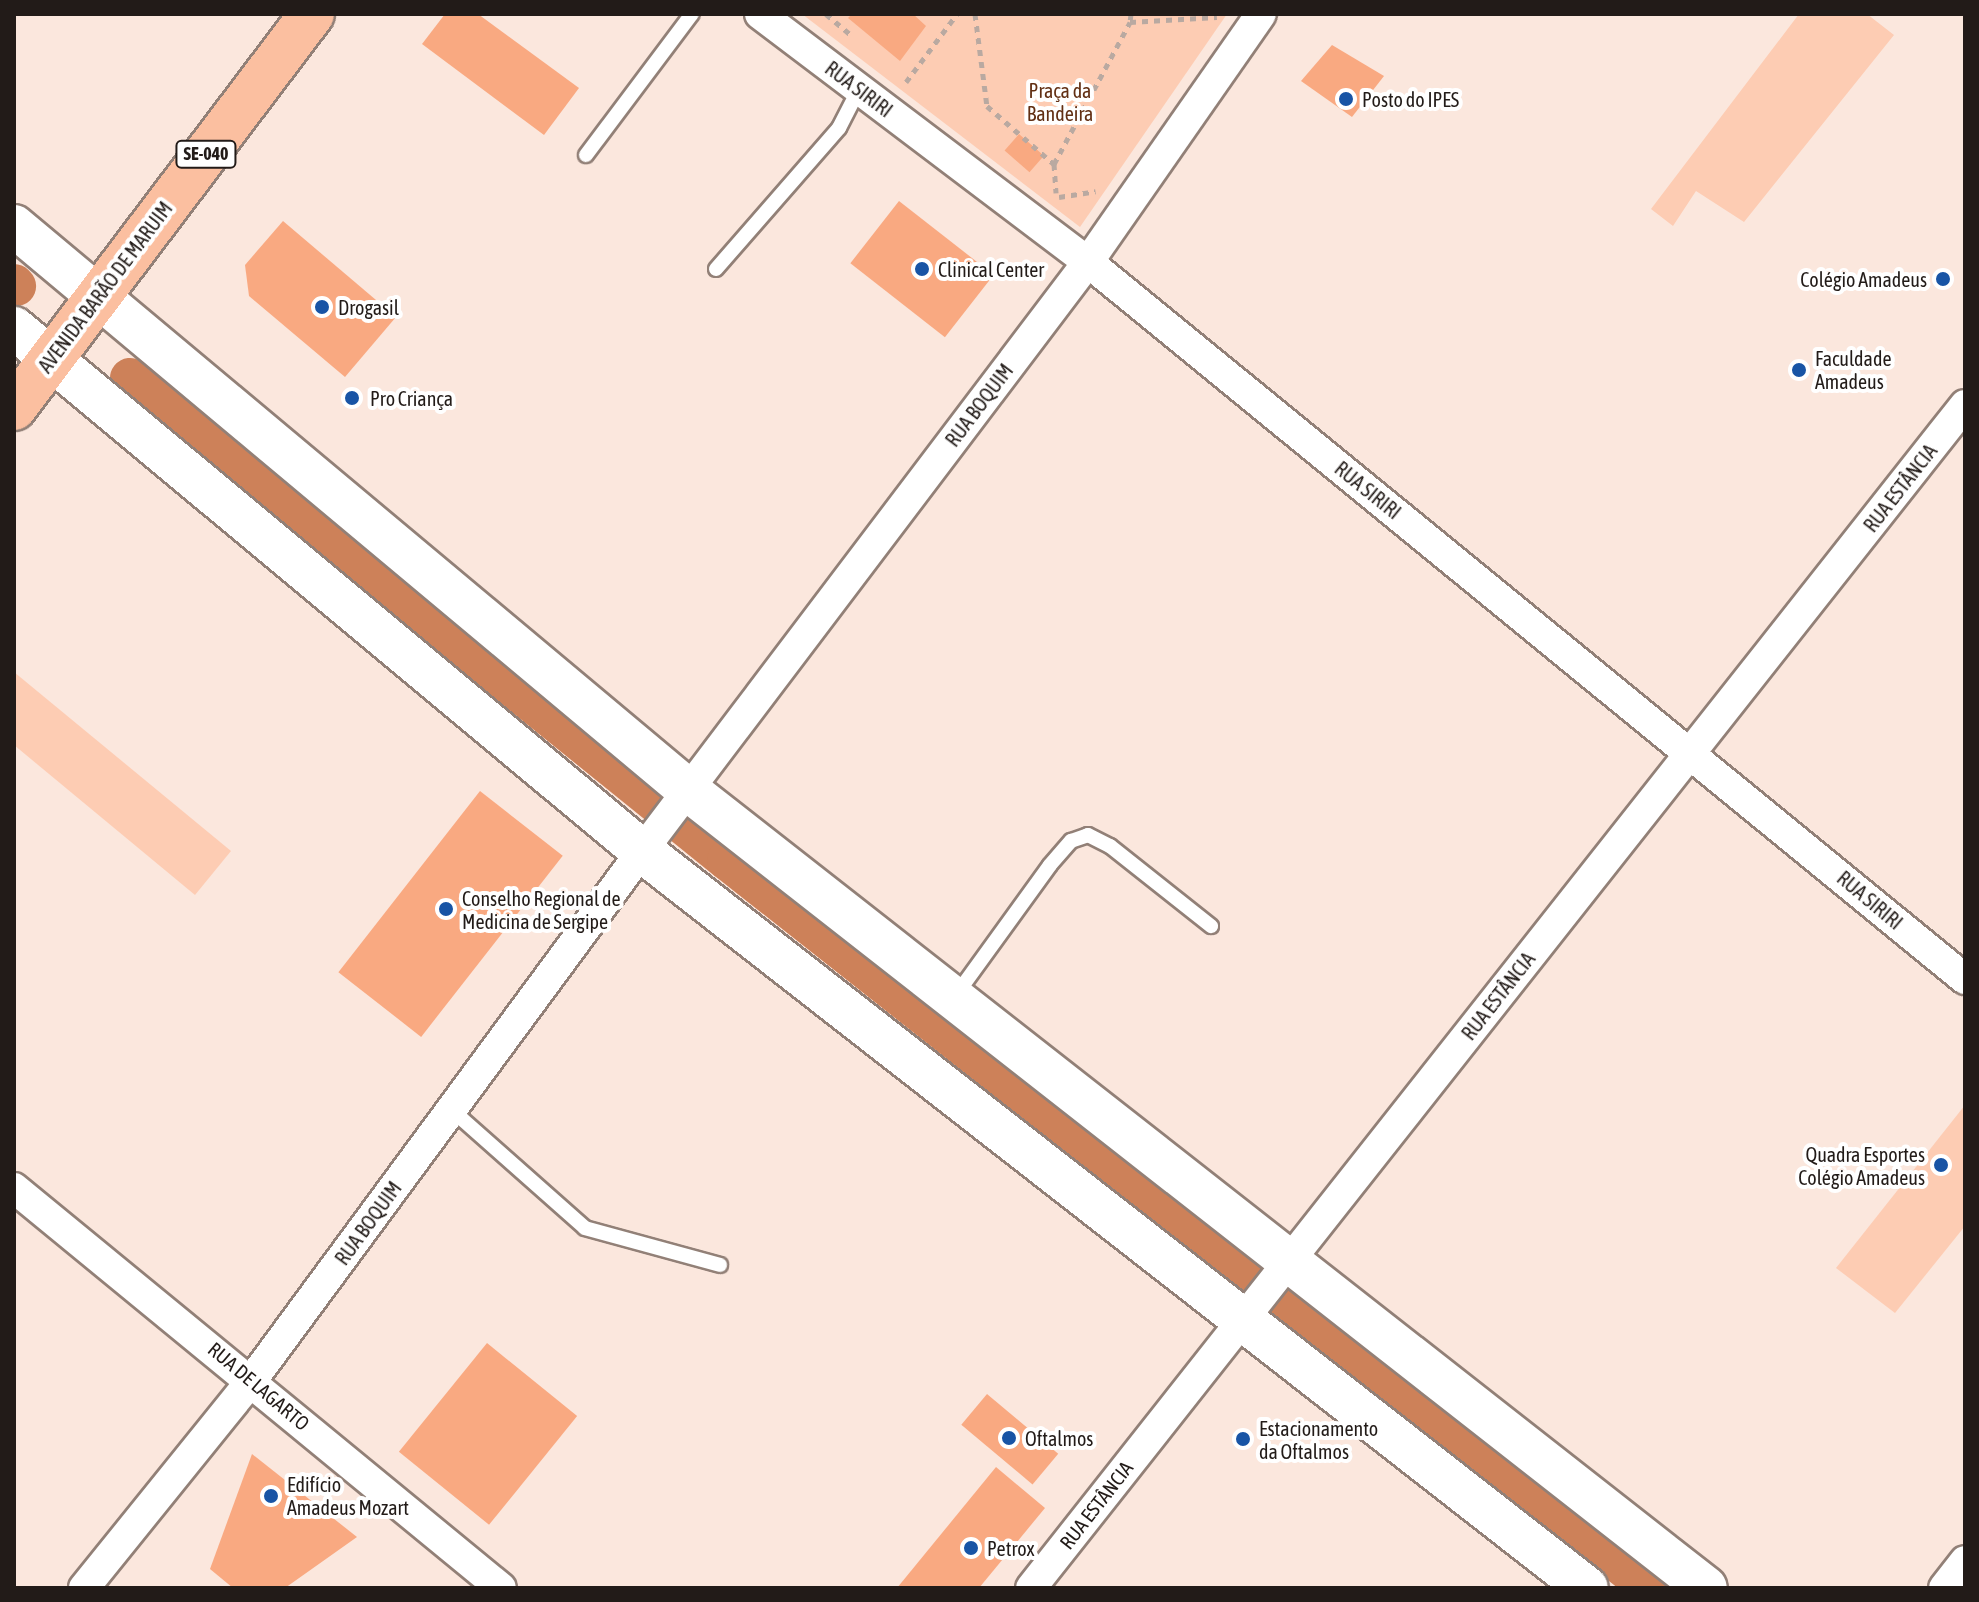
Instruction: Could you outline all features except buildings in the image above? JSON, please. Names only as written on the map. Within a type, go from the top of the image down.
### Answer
[{"type":"main road","name":"AVENIDA BARÃO DE MARUIM","points":[[14,408],[63,364],[312,14]]},
{"type":"street","name":"RUA SIRIRI","points":[[760,14],[1088,262],[1692,752],[1965,979]]},
{"type":"street","name":"RUA BOQUIM","points":[[84,1588],[252,1380],[649,842],[1088,262],[1261,14]]},
{"type":"street","points":[[14,226],[109,302],[683,798],[953,999],[1282,1269],[1706,1588]]},
{"type":"street","points":[[14,328],[63,364],[649,842],[1248,1310],[1587,1588]]},
{"type":"street","name":"RUA ESTÂNCIA","points":[[1031,1588],[1965,405]]},
{"type":"street","name":"RUA DE LAGARTO","points":[[14,1188],[252,1380],[501,1588]]},
{"type":"street","points":[[1944,1588],[1965,1561]]},
{"type":"lane","points":[[586,155],[692,14]]},
{"type":"lane","points":[[716,269],[839,128],[859,89]]},
{"type":"lane","points":[[953,999],[1050,865],[1071,841],[1088,835],[1110,846],[1211,926]]},
{"type":"lane","points":[[448,1114],[462,1119],[585,1228],[720,1265]]},
{"type":"path","points":[[826,14],[861,43]]},
{"type":"path","points":[[906,82],[957,14]]},
{"type":"path","points":[[975,14],[987,106],[1054,164]]},
{"type":"path","points":[[1056,198],[1054,164],[1130,22],[1131,14]]},
{"type":"path","points":[[1130,22],[1220,15]]},
{"type":"path","points":[[1211,29],[1220,15]]},
{"type":"path","points":[[895,72],[918,92]]},
{"type":"path","points":[[1044,188],[1056,198],[1097,191],[1106,179]]},
{"type":"green space","name":"Praça da Bandeira","points":[[802,14],[1227,14],[1080,227]]},
{"type":"green space","points":[[1799,14],[1867,14],[1894,35],[1744,222],[1696,191],[1673,226],[1651,209]]},
{"type":"green space","points":[[14,672],[231,851],[195,895],[14,745]]},
{"type":"green space","name":"Quadra Esportes Colégio Amadeus","points":[[1965,1105],[1965,1226],[1895,1313],[1836,1268]]},
{"type":"waterway","points":[[130,378],[727,860],[1650,1588]]},
{"type":"place","name":"Posto do IPES","points":[[1346,99]]},
{"type":"place","name":"Clinical Center","points":[[922,269]]},
{"type":"place","name":"Colégio Amadeus","points":[[1943,279]]},
{"type":"place","name":"Drogasil","points":[[322,307]]},
{"type":"place","name":"Faculdade Amadeus","points":[[1799,370]]},
{"type":"place","name":"Pro Criança","points":[[352,398]]},
{"type":"place","name":"Conselho Regional de Medicina de Sergipe","points":[[446,909]]},
{"type":"place","name":"Quadra Esportes Colégio Amadeus","points":[[1941,1165]]},
{"type":"place","name":"Oftalmos","points":[[1009,1438]]},
{"type":"place","name":"Estacionamento da Oftalmos","points":[[1243,1439]]},
{"type":"place","name":"Edifício Amadeus Mozart","points":[[271,1496]]},
{"type":"place","name":"Petrox","points":[[971,1548]]}]
